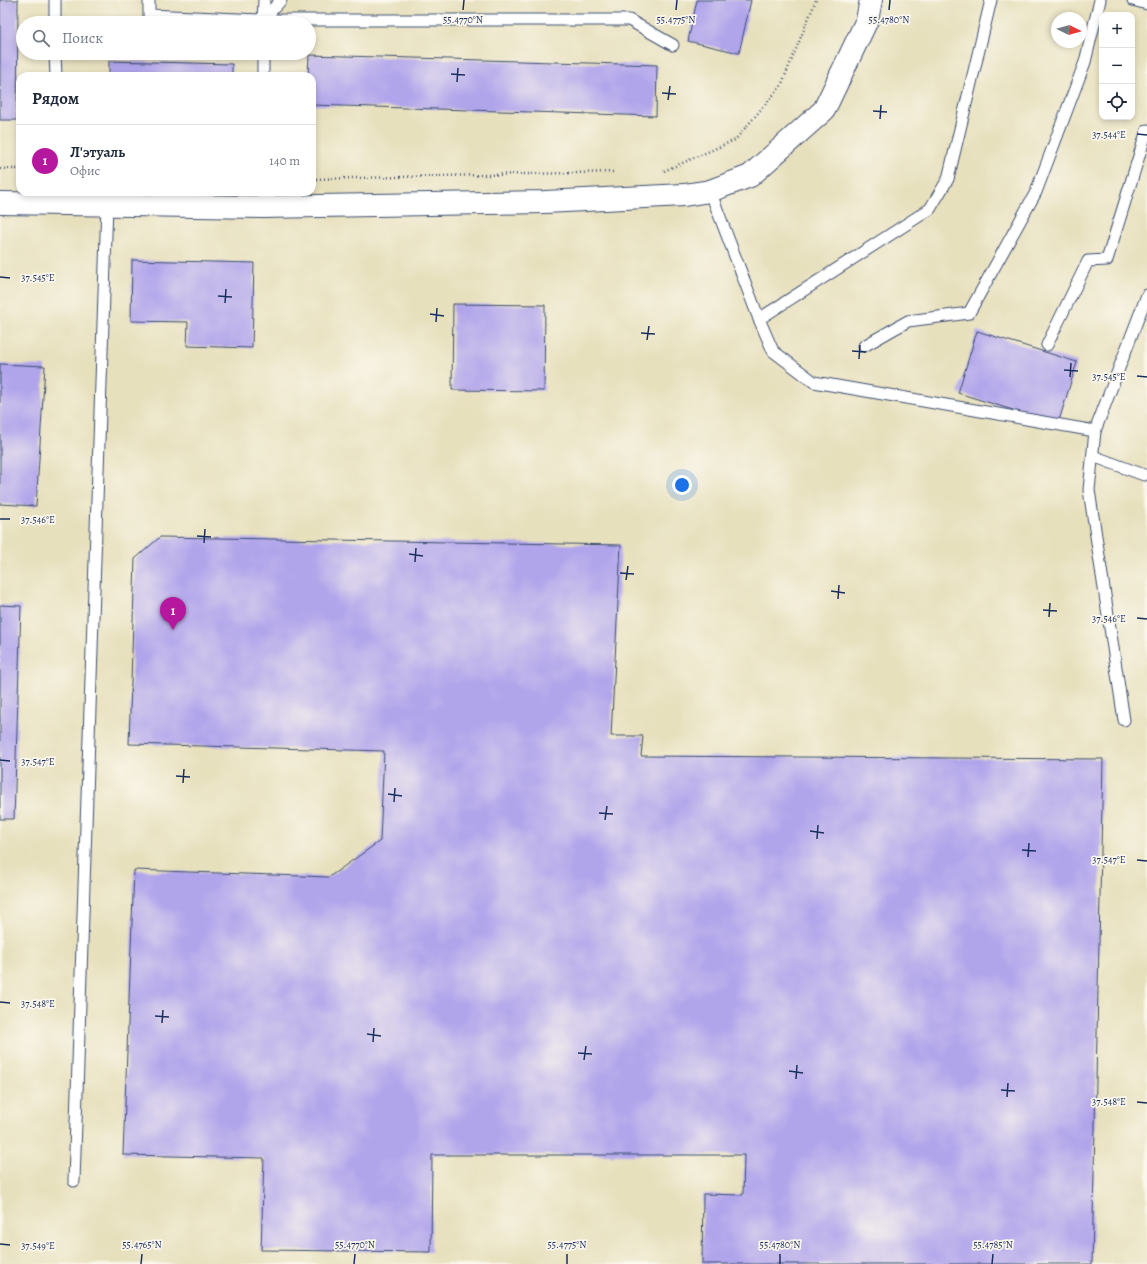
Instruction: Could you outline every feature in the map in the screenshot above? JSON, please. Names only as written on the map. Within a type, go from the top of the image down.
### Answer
[{"type":"street","points":[[0,204],[57,198],[107,205],[263,199],[545,202],[684,195],[710,190],[750,176],[824,110],[867,20],[870,0]]},
{"type":"lane","points":[[55,0],[55,16]]},
{"type":"lane","points":[[149,0],[149,15],[168,16]]},
{"type":"lane","points":[[263,16],[264,0]]},
{"type":"lane","points":[[268,16],[282,0]]},
{"type":"lane","points":[[759,319],[930,209],[948,179],[991,0]]},
{"type":"lane","points":[[864,346],[908,321],[969,313],[1036,192],[1085,62],[1100,0]]},
{"type":"lane","points":[[1133,0],[1147,4]]},
{"type":"lane","points":[[316,21],[630,20],[673,45]]},
{"type":"lane","points":[[56,60],[56,72]]},
{"type":"lane","points":[[263,60],[263,72]]},
{"type":"lane","points":[[1046,344],[1088,261],[1107,260],[1147,130]]},
{"type":"lane","points":[[710,190],[759,319],[773,351],[814,382],[1095,431]]},
{"type":"lane","points":[[74,1181],[107,205]]},
{"type":"lane","points":[[1124,720],[1089,490],[1095,431],[1147,295]]},
{"type":"lane","points":[[1092,456],[1146,473]]},
{"type":"path","points":[[664,171],[735,140],[781,86],[816,0]]},
{"type":"path","points":[[0,169],[16,169]]},
{"type":"path","points":[[316,179],[616,172]]},
{"type":"building","points":[[0,0],[18,0],[18,16],[16,16],[16,60],[18,60],[16,120],[0,120]]},
{"type":"building","points":[[697,0],[751,0],[739,53],[688,41]]},
{"type":"building","points":[[316,55],[657,65],[656,116],[316,105],[316,72],[308,72],[309,60],[316,60]]},
{"type":"building","points":[[109,61],[232,64],[232,72],[109,72]]},
{"type":"building","points":[[132,260],[254,263],[252,348],[187,346],[188,322],[131,321]]},
{"type":"building","points":[[453,304],[545,305],[544,391],[452,390]]},
{"type":"building","points":[[977,331],[1077,362],[1058,424],[958,393]]},
{"type":"building","points":[[0,364],[45,366],[36,506],[0,504]]},
{"type":"building","points":[[160,537],[621,545],[611,736],[643,736],[641,756],[1103,759],[1092,1264],[702,1264],[703,1194],[743,1195],[744,1155],[432,1155],[431,1252],[261,1250],[264,1158],[123,1155],[134,870],[329,877],[380,841],[384,751],[129,744],[135,559]]},
{"type":"building","points":[[0,605],[21,606],[14,819],[0,819]]},
{"type":"place","name":"Л'этуаль","points":[[173,630]]}]
